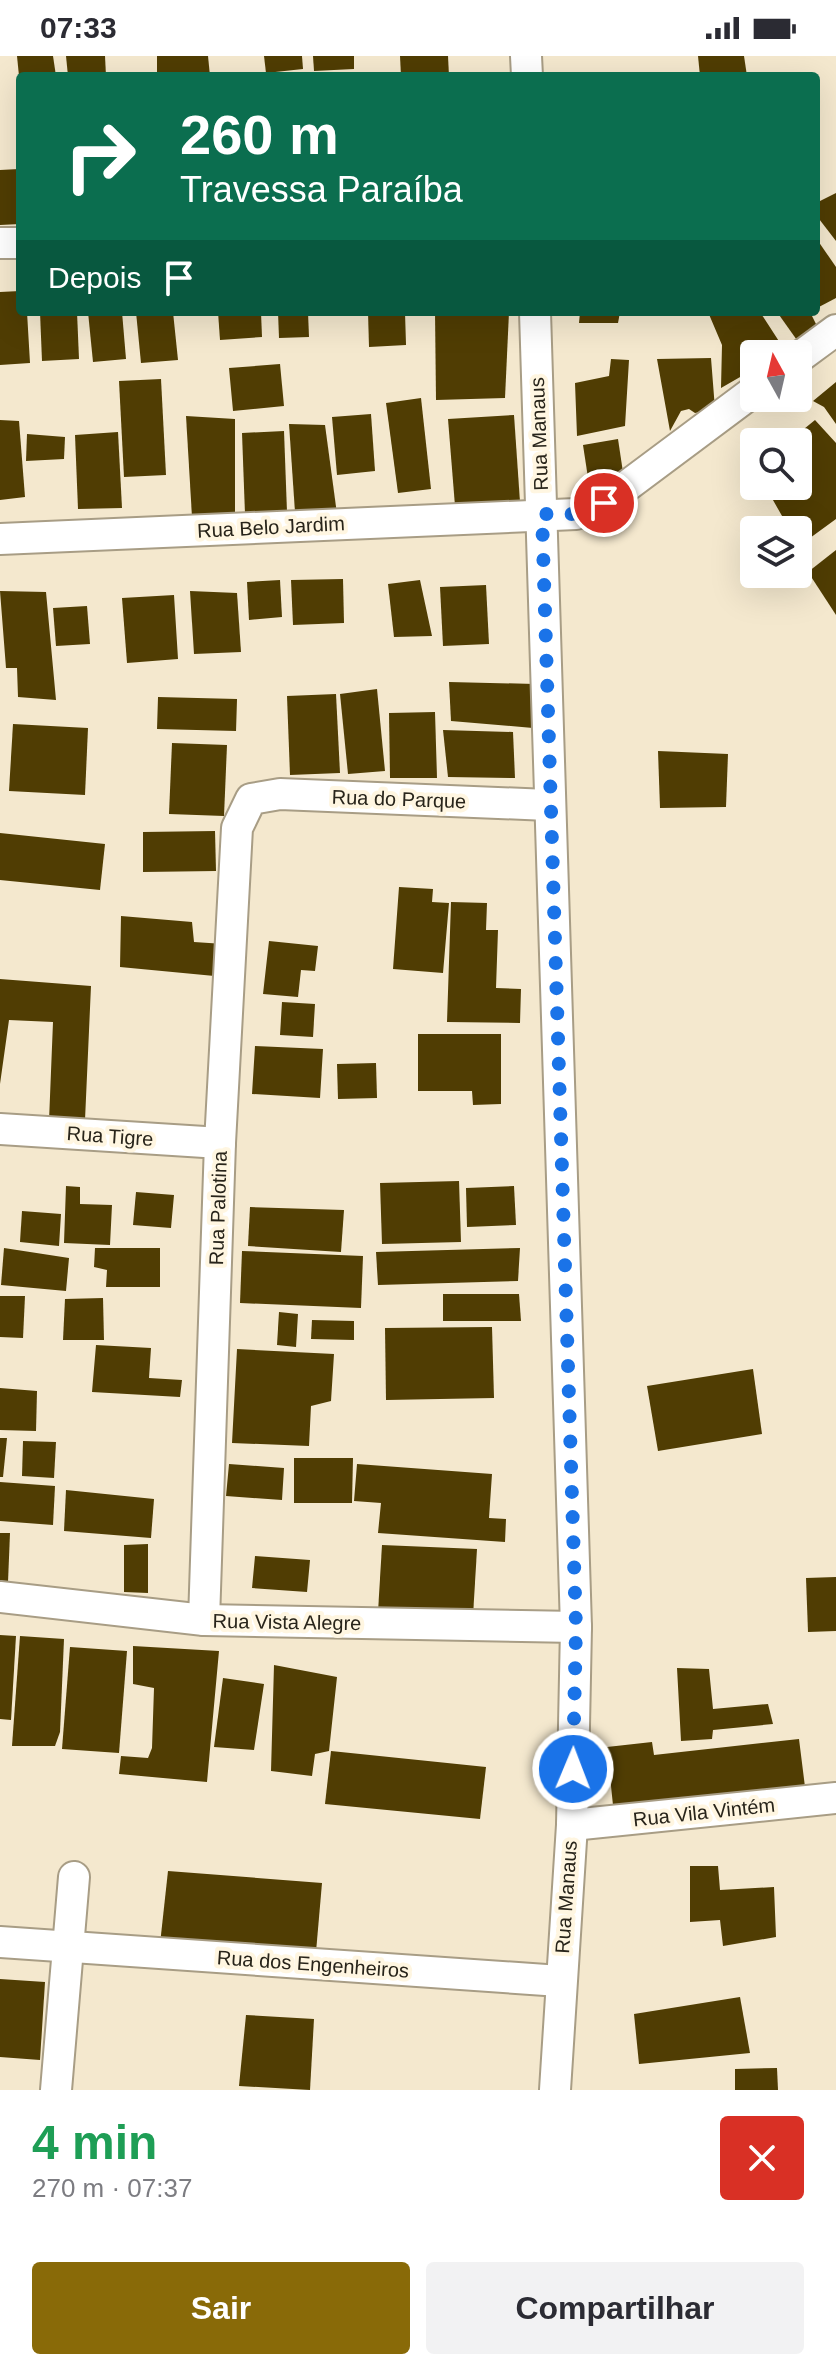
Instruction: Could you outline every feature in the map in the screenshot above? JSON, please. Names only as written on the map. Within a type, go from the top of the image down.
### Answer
[{"type":"street","name":"Rua Manaus","points":[[535,316],[576,1627],[572,1825],[555,2090]]},
{"type":"street","points":[[812,348],[836,330]]},
{"type":"street","name":"Rua Belo Jardim","points":[[0,539],[576,514],[604,503],[740,401]]},
{"type":"street","name":"Rua do Parque","points":[[251,799],[280,794],[548,805]]},
{"type":"street","name":"Rua Palotina","points":[[204,1620],[220,1143],[237,828],[251,799]]},
{"type":"street","name":"Rua Tigre","points":[[0,1129],[220,1143]]},
{"type":"street","name":"Rua Vista Alegre","points":[[0,1597],[204,1620],[576,1627]]},
{"type":"street","name":"Rua Vila Vintém","points":[[572,1825],[836,1798]]},
{"type":"street","points":[[56,2090],[74,1877]]},
{"type":"street","name":"Rua dos Engenheiros","points":[[0,1942],[560,1981]]},
{"type":"building","points":[[17,56],[53,56],[55,72],[19,72]]},
{"type":"building","points":[[66,56],[105,56],[106,72],[68,72]]},
{"type":"building","points":[[157,56],[208,56],[210,72],[157,72]]},
{"type":"building","points":[[264,56],[302,56],[303,69],[266,72]]},
{"type":"building","points":[[313,56],[354,56],[354,69],[314,71]]},
{"type":"building","points":[[400,56],[448,56],[449,72],[401,72]]},
{"type":"building","points":[[698,56],[744,56],[746,72],[700,72]]},
{"type":"building","points":[[16,169],[16,224],[0,225],[0,170]]},
{"type":"building","points":[[836,193],[836,241],[820,220],[820,201]]},
{"type":"building","points":[[820,244],[836,267],[836,298],[820,306]]},
{"type":"building","points":[[16,291],[16,316],[27,316],[30,363],[0,365],[0,292]]},
{"type":"building","points":[[40,316],[77,316],[79,359],[42,361]]},
{"type":"building","points":[[88,316],[122,316],[126,359],[93,362]]},
{"type":"building","points":[[136,316],[173,316],[178,360],[141,363]]},
{"type":"building","points":[[218,316],[261,316],[262,337],[220,340]]},
{"type":"building","points":[[278,316],[308,316],[309,337],[279,338]]},
{"type":"building","points":[[368,316],[405,316],[406,345],[369,347]]},
{"type":"building","points":[[435,316],[509,316],[505,398],[436,400]]},
{"type":"building","points":[[580,316],[619,316],[618,323],[579,323]]},
{"type":"building","points":[[710,316],[763,316],[778,340],[740,340],[740,377],[721,388],[722,345]]},
{"type":"building","points":[[780,316],[812,316],[821,334],[797,340]]},
{"type":"building","points":[[711,358],[715,409],[695,413],[689,409],[681,411],[670,431],[657,359]]},
{"type":"building","points":[[611,359],[629,360],[625,426],[577,436],[575,383],[609,376]]},
{"type":"building","points":[[280,364],[284,406],[233,411],[229,368]]},
{"type":"building","points":[[161,379],[166,475],[124,477],[119,381]]},
{"type":"building","points":[[836,382],[836,424],[824,407],[813,401]]},
{"type":"building","points":[[421,398],[431,489],[398,493],[386,403]]},
{"type":"building","points":[[371,414],[375,471],[337,475],[332,417]]},
{"type":"building","points":[[514,415],[520,502],[455,506],[448,419]]},
{"type":"building","points":[[186,416],[235,419],[235,515],[192,517]]},
{"type":"building","points":[[0,420],[19,421],[25,497],[0,500]]},
{"type":"building","points":[[815,420],[836,443],[836,519],[812,537],[812,516],[782,516],[773,500],[812,500],[812,428],[805,428]]},
{"type":"building","points":[[289,424],[325,425],[337,514],[295,512]]},
{"type":"building","points":[[284,431],[287,512],[245,514],[242,433]]},
{"type":"building","points":[[118,432],[122,508],[78,509],[75,435]]},
{"type":"building","points":[[27,434],[65,437],[64,459],[26,461]]},
{"type":"building","points":[[618,439],[624,479],[590,491],[583,445]]},
{"type":"building","points":[[836,550],[836,615],[812,578],[812,569]]},
{"type":"building","points":[[343,579],[344,623],[293,625],[291,580]]},
{"type":"building","points":[[280,580],[282,617],[249,620],[247,582]]},
{"type":"building","points":[[420,580],[432,636],[394,637],[388,584]]},
{"type":"building","points":[[486,585],[489,644],[443,646],[440,587]]},
{"type":"building","points":[[0,591],[46,592],[56,700],[18,697],[17,668],[6,668]]},
{"type":"building","points":[[190,591],[237,593],[241,652],[194,654]]},
{"type":"building","points":[[174,595],[178,659],[127,663],[122,598]]},
{"type":"building","points":[[87,606],[90,644],[56,646],[53,608]]},
{"type":"building","points":[[449,682],[535,684],[533,728],[451,721]]},
{"type":"building","points":[[377,689],[385,771],[348,774],[340,694]]},
{"type":"building","points":[[336,694],[340,773],[290,775],[287,696]]},
{"type":"building","points":[[158,697],[237,699],[236,731],[157,729]]},
{"type":"building","points":[[435,712],[437,778],[390,778],[389,713]]},
{"type":"building","points":[[13,724],[88,728],[85,795],[9,791]]},
{"type":"building","points":[[443,730],[513,732],[515,778],[448,777]]},
{"type":"building","points":[[172,743],[227,745],[224,816],[169,814]]},
{"type":"building","points":[[658,751],[728,754],[726,807],[660,808]]},
{"type":"building","points":[[215,831],[216,871],[143,872],[143,832]]},
{"type":"building","points":[[0,833],[105,844],[100,890],[0,880]]},
{"type":"building","points":[[399,887],[433,889],[432,902],[449,903],[443,973],[393,969]]},
{"type":"building","points":[[451,902],[487,903],[486,930],[498,930],[496,988],[521,989],[520,1023],[447,1022]]},
{"type":"building","points":[[121,916],[192,922],[194,942],[224,944],[225,977],[120,967]]},
{"type":"building","points":[[269,941],[318,946],[315,971],[301,970],[298,997],[263,994]]},
{"type":"building","points":[[0,979],[91,986],[85,1120],[49,1121],[53,1022],[9,1020],[0,1084]]},
{"type":"building","points":[[282,1002],[315,1004],[313,1037],[280,1035]]},
{"type":"building","points":[[418,1034],[501,1034],[501,1104],[473,1105],[472,1091],[418,1091]]},
{"type":"building","points":[[255,1046],[323,1049],[320,1098],[252,1094]]},
{"type":"building","points":[[376,1063],[377,1098],[338,1099],[337,1064]]},
{"type":"building","points":[[459,1181],[461,1242],[382,1244],[380,1183]]},
{"type":"building","points":[[66,1186],[80,1187],[80,1204],[112,1205],[110,1245],[64,1243]]},
{"type":"building","points":[[514,1186],[516,1225],[467,1227],[466,1188]]},
{"type":"building","points":[[136,1192],[174,1195],[171,1228],[133,1225]]},
{"type":"building","points":[[250,1207],[344,1210],[341,1252],[248,1246]]},
{"type":"building","points":[[22,1211],[61,1214],[59,1246],[20,1242]]},
{"type":"building","points":[[4,1248],[69,1258],[66,1291],[1,1285]]},
{"type":"building","points":[[95,1248],[160,1248],[160,1287],[106,1287],[107,1270],[94,1267]]},
{"type":"building","points":[[520,1248],[518,1281],[378,1285],[376,1252]]},
{"type":"building","points":[[242,1251],[363,1256],[361,1308],[240,1303]]},
{"type":"building","points":[[443,1294],[519,1294],[521,1321],[443,1321]]},
{"type":"building","points":[[0,1296],[25,1296],[23,1338],[0,1337]]},
{"type":"building","points":[[103,1298],[104,1340],[63,1340],[65,1299]]},
{"type":"building","points":[[279,1312],[298,1314],[296,1347],[277,1345]]},
{"type":"building","points":[[312,1320],[354,1321],[354,1340],[311,1339]]},
{"type":"building","points":[[492,1327],[494,1398],[386,1400],[385,1328]]},
{"type":"building","points":[[96,1345],[151,1348],[149,1378],[182,1380],[180,1397],[92,1392]]},
{"type":"building","points":[[237,1349],[334,1354],[331,1401],[311,1406],[309,1446],[232,1443]]},
{"type":"building","points":[[753,1369],[762,1434],[658,1451],[647,1386]]},
{"type":"building","points":[[0,1388],[37,1391],[36,1431],[0,1430]]},
{"type":"building","points":[[0,1438],[7,1438],[3,1477],[0,1477]]},
{"type":"building","points":[[23,1441],[56,1442],[54,1478],[22,1476]]},
{"type":"building","points":[[294,1458],[353,1458],[352,1503],[294,1503]]},
{"type":"building","points":[[229,1464],[284,1468],[282,1500],[226,1496]]},
{"type":"building","points":[[357,1464],[492,1474],[489,1518],[506,1519],[505,1542],[378,1533],[381,1503],[354,1501]]},
{"type":"building","points":[[0,1482],[55,1486],[53,1525],[0,1521]]},
{"type":"building","points":[[66,1490],[154,1499],[151,1538],[64,1531]]},
{"type":"building","points":[[0,1533],[10,1533],[8,1582],[0,1582]]},
{"type":"building","points":[[148,1544],[148,1593],[124,1592],[124,1545]]},
{"type":"building","points":[[382,1545],[477,1549],[473,1616],[378,1612]]},
{"type":"building","points":[[255,1556],[310,1560],[307,1592],[252,1588]]},
{"type":"building","points":[[836,1577],[836,1631],[808,1632],[806,1578]]},
{"type":"building","points":[[0,1635],[16,1636],[11,1720],[0,1719]]},
{"type":"building","points":[[20,1636],[64,1639],[60,1732],[55,1746],[12,1746]]},
{"type":"building","points":[[133,1646],[219,1651],[207,1782],[119,1774],[121,1756],[148,1758],[152,1748],[154,1688],[133,1684]]},
{"type":"building","points":[[70,1647],[127,1651],[119,1753],[62,1749]]},
{"type":"building","points":[[274,1665],[337,1677],[329,1751],[315,1754],[312,1776],[271,1771]]},
{"type":"building","points":[[677,1668],[709,1669],[713,1709],[768,1704],[773,1724],[713,1730],[712,1739],[681,1741]]},
{"type":"building","points":[[223,1678],[264,1684],[254,1750],[214,1747]]},
{"type":"building","points":[[799,1739],[806,1795],[614,1815],[607,1747],[652,1742],[654,1755]]},
{"type":"building","points":[[331,1751],[486,1767],[480,1819],[325,1804]]},
{"type":"building","points":[[690,1866],[718,1866],[720,1890],[774,1887],[776,1937],[723,1946],[720,1920],[690,1922]]},
{"type":"building","points":[[168,1871],[322,1883],[316,1952],[160,1944]]},
{"type":"building","points":[[0,1979],[45,1982],[40,2060],[0,2057]]},
{"type":"building","points":[[740,1997],[750,2053],[639,2064],[634,2014]]},
{"type":"building","points":[[246,2015],[314,2019],[310,2090],[239,2086]]},
{"type":"building","points":[[777,2068],[778,2090],[735,2090],[735,2069]]},
{"type":"route","points":[[573,1769],[576,1627],[548,805],[542,514],[576,514],[604,503]]}]
